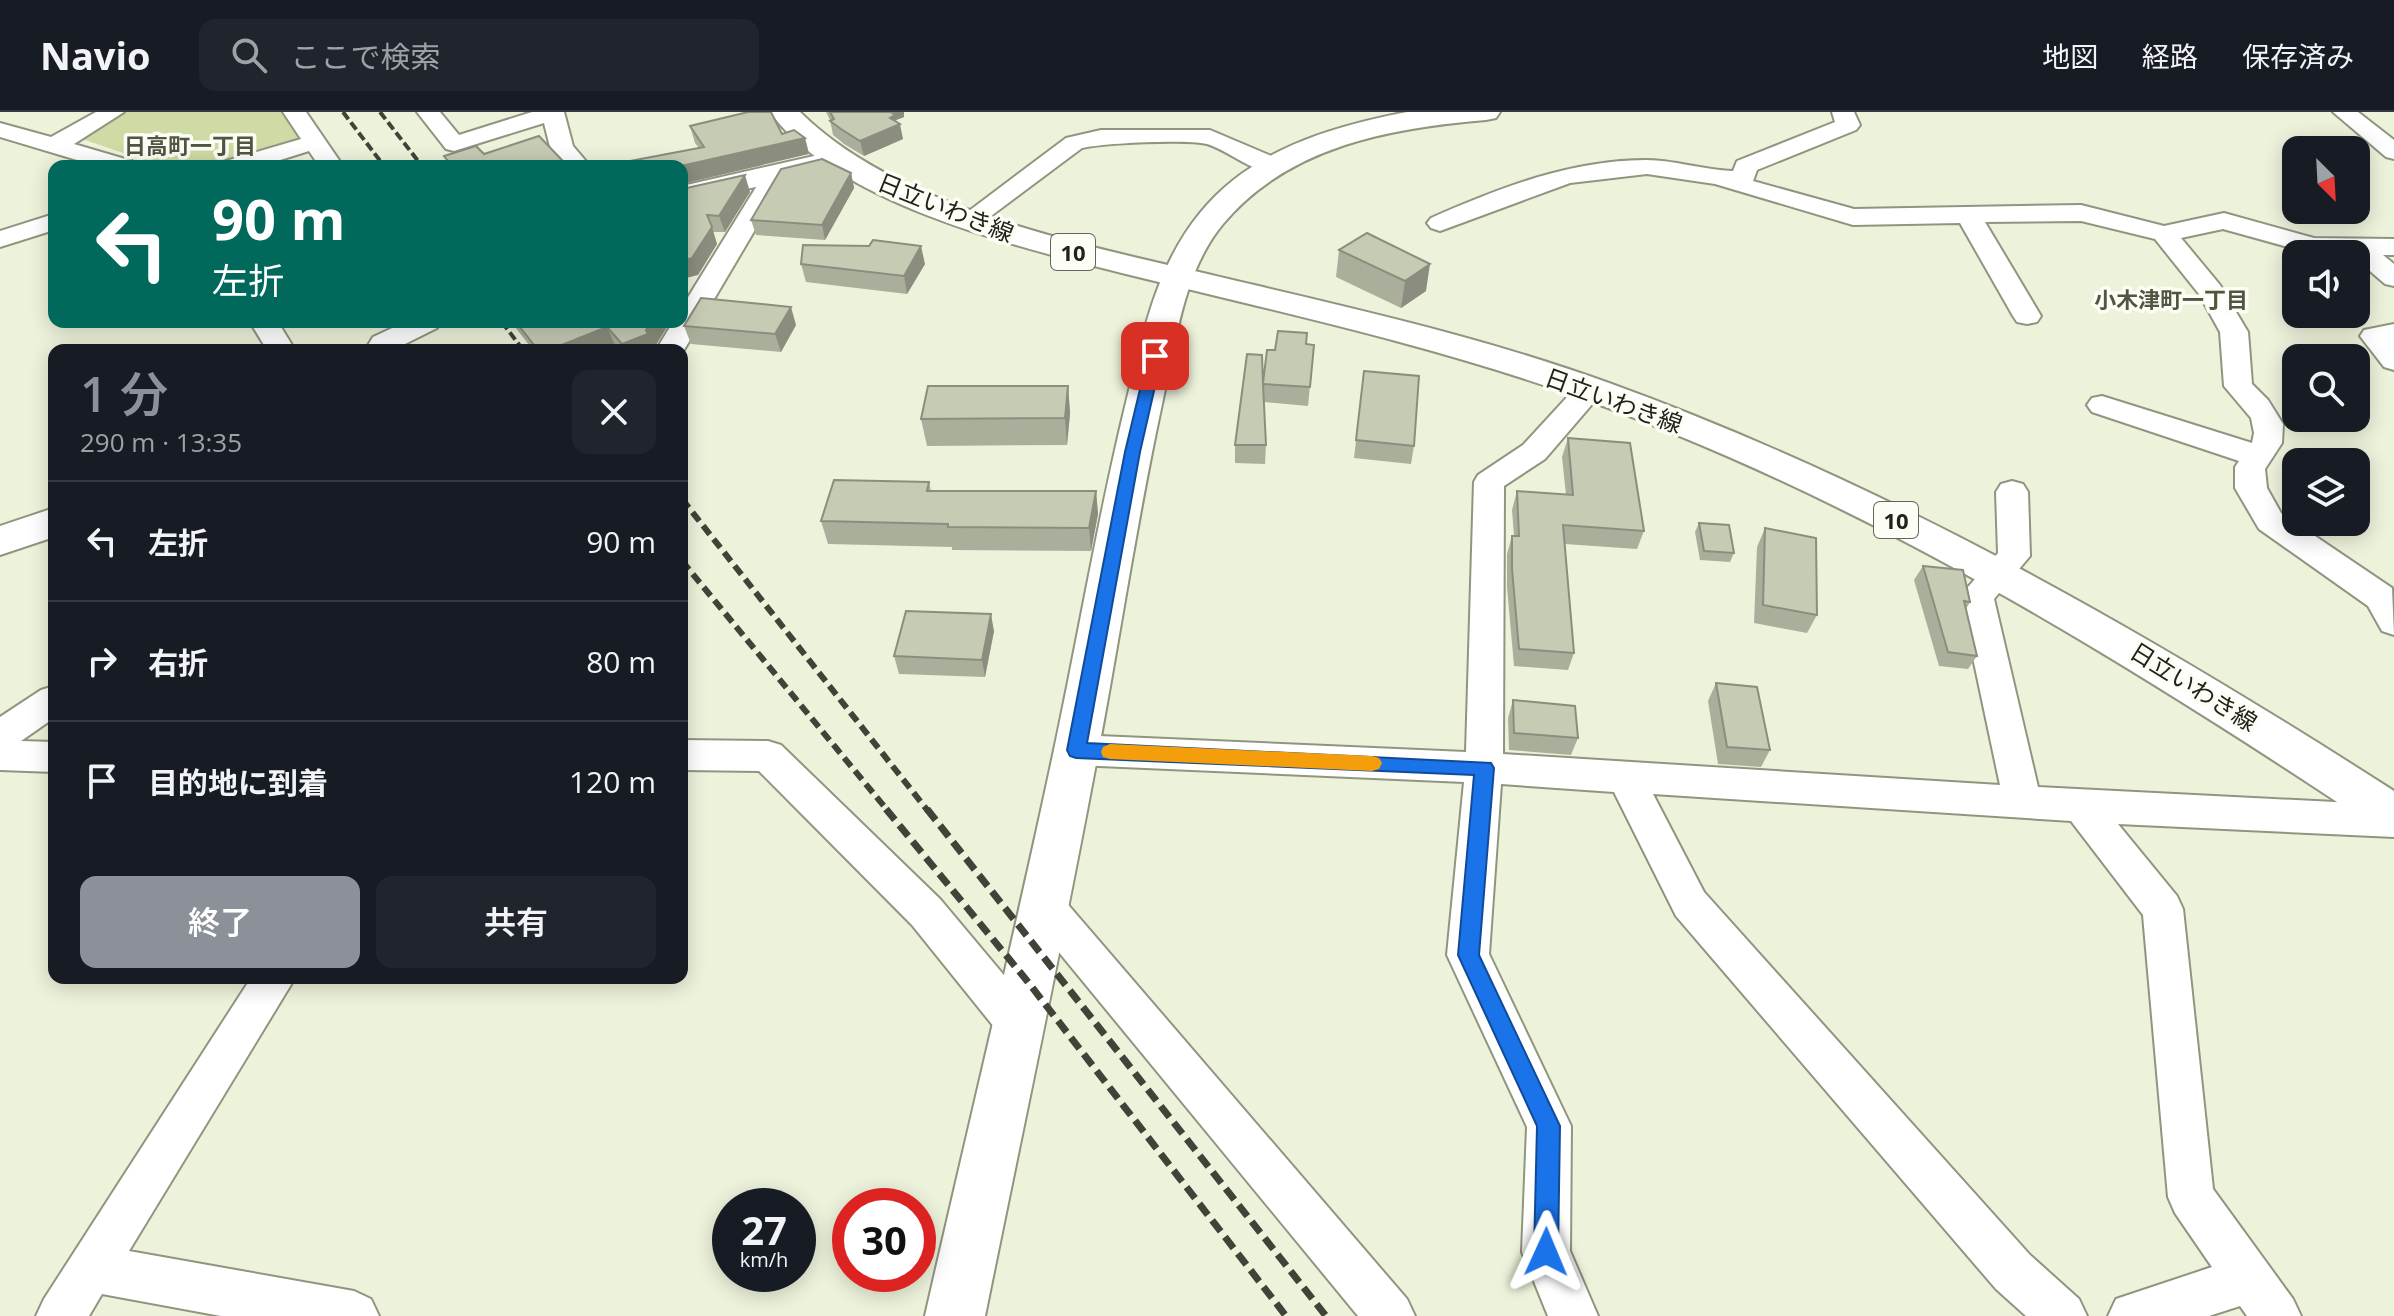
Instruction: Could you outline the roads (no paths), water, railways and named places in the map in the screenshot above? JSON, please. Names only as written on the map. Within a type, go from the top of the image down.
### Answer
[{"type":"main road","name":"日立いわき線","points":[[784,112],[838,160],[915,198],[970,220],[1055,248],[1424,339],[1590,389],[1683,424],[1806,477],[2001,573],[2210,695],[2394,818]]},
{"type":"main road","points":[[955,1316],[1076,750],[1132,452],[1160,335],[1178,278],[1211,219],[1241,189],[1274,166],[1325,141],[1392,123],[1486,112]]},
{"type":"main road","points":[[688,194],[838,160]]},
{"type":"main road","points":[[0,541],[48,524]]},
{"type":"street","points":[[53,146],[113,112]]},
{"type":"street","points":[[294,112],[327,160]]},
{"type":"street","points":[[428,112],[454,144],[552,112],[562,147],[573,160]]},
{"type":"street","points":[[1724,180],[1743,177],[1746,166],[1848,125],[1843,112]]},
{"type":"street","points":[[2344,112],[2394,152]]},
{"type":"street","points":[[0,130],[102,160]]},
{"type":"street","points":[[970,220],[1074,143],[1101,137],[1210,137],[1274,166]]},
{"type":"street","points":[[255,160],[315,142]]},
{"type":"street","points":[[1440,223],[1527,188],[1593,172],[1656,167],[1693,171],[1853,217],[2081,213],[2164,234],[2224,221],[2292,240]]},
{"type":"street","points":[[688,320],[770,184],[766,176]]},
{"type":"street","points":[[1968,215],[2027,316]]},
{"type":"street","points":[[0,239],[48,224]]},
{"type":"street","points":[[2164,234],[2211,291],[2234,332],[2238,386],[2266,415],[2269,430],[2266,449],[2250,467],[2251,488],[2270,521],[2380,597],[2394,622]]},
{"type":"street","points":[[2370,246],[2394,247]]},
{"type":"street","points":[[2370,257],[2394,278]]},
{"type":"street","points":[[382,344],[414,328]]},
{"type":"street","points":[[2394,332],[2374,336],[2394,361]]},
{"type":"street","points":[[1573,1316],[1546,1252],[1549,1126],[1468,955],[1484,768],[1489,482],[1534,452],[1590,389]]},
{"type":"street","points":[[2102,405],[2260,457]]},
{"type":"street","points":[[2012,492],[2014,556],[1977,596],[2022,802]]},
{"type":"street","points":[[0,736],[48,704]]},
{"type":"street","points":[[1076,750],[1484,768],[2081,806],[2394,818]]},
{"type":"street","points":[[0,755],[48,757]]},
{"type":"street","points":[[688,755],[768,756],[926,912],[1018,1024]]},
{"type":"street","points":[[1625,777],[1690,904],[2013,1272],[2062,1316]]},
{"type":"street","points":[[2081,806],[2163,909],[2191,1197],[2262,1297],[2133,1316]]},
{"type":"street","points":[[1044,905],[1390,1316]]},
{"type":"street","points":[[61,1316],[270,984]]},
{"type":"street","points":[[91,1268],[354,1316]]},
{"type":"railway","points":[[343,112],[379,160]]},
{"type":"railway","points":[[380,112],[417,160]]},
{"type":"railway","points":[[506,328],[518,344]]},
{"type":"railway","points":[[688,507],[928,811]]},
{"type":"railway","points":[[688,568],[888,811]]},
{"type":"railway","points":[[886,809],[1028,982],[1286,1316]]},
{"type":"railway","points":[[927,809],[1326,1316]]},
{"type":"district","name":"日高町一丁目","points":[[190,145]]},
{"type":"district","name":"小木津町一丁目","points":[[2171,299]]}]
